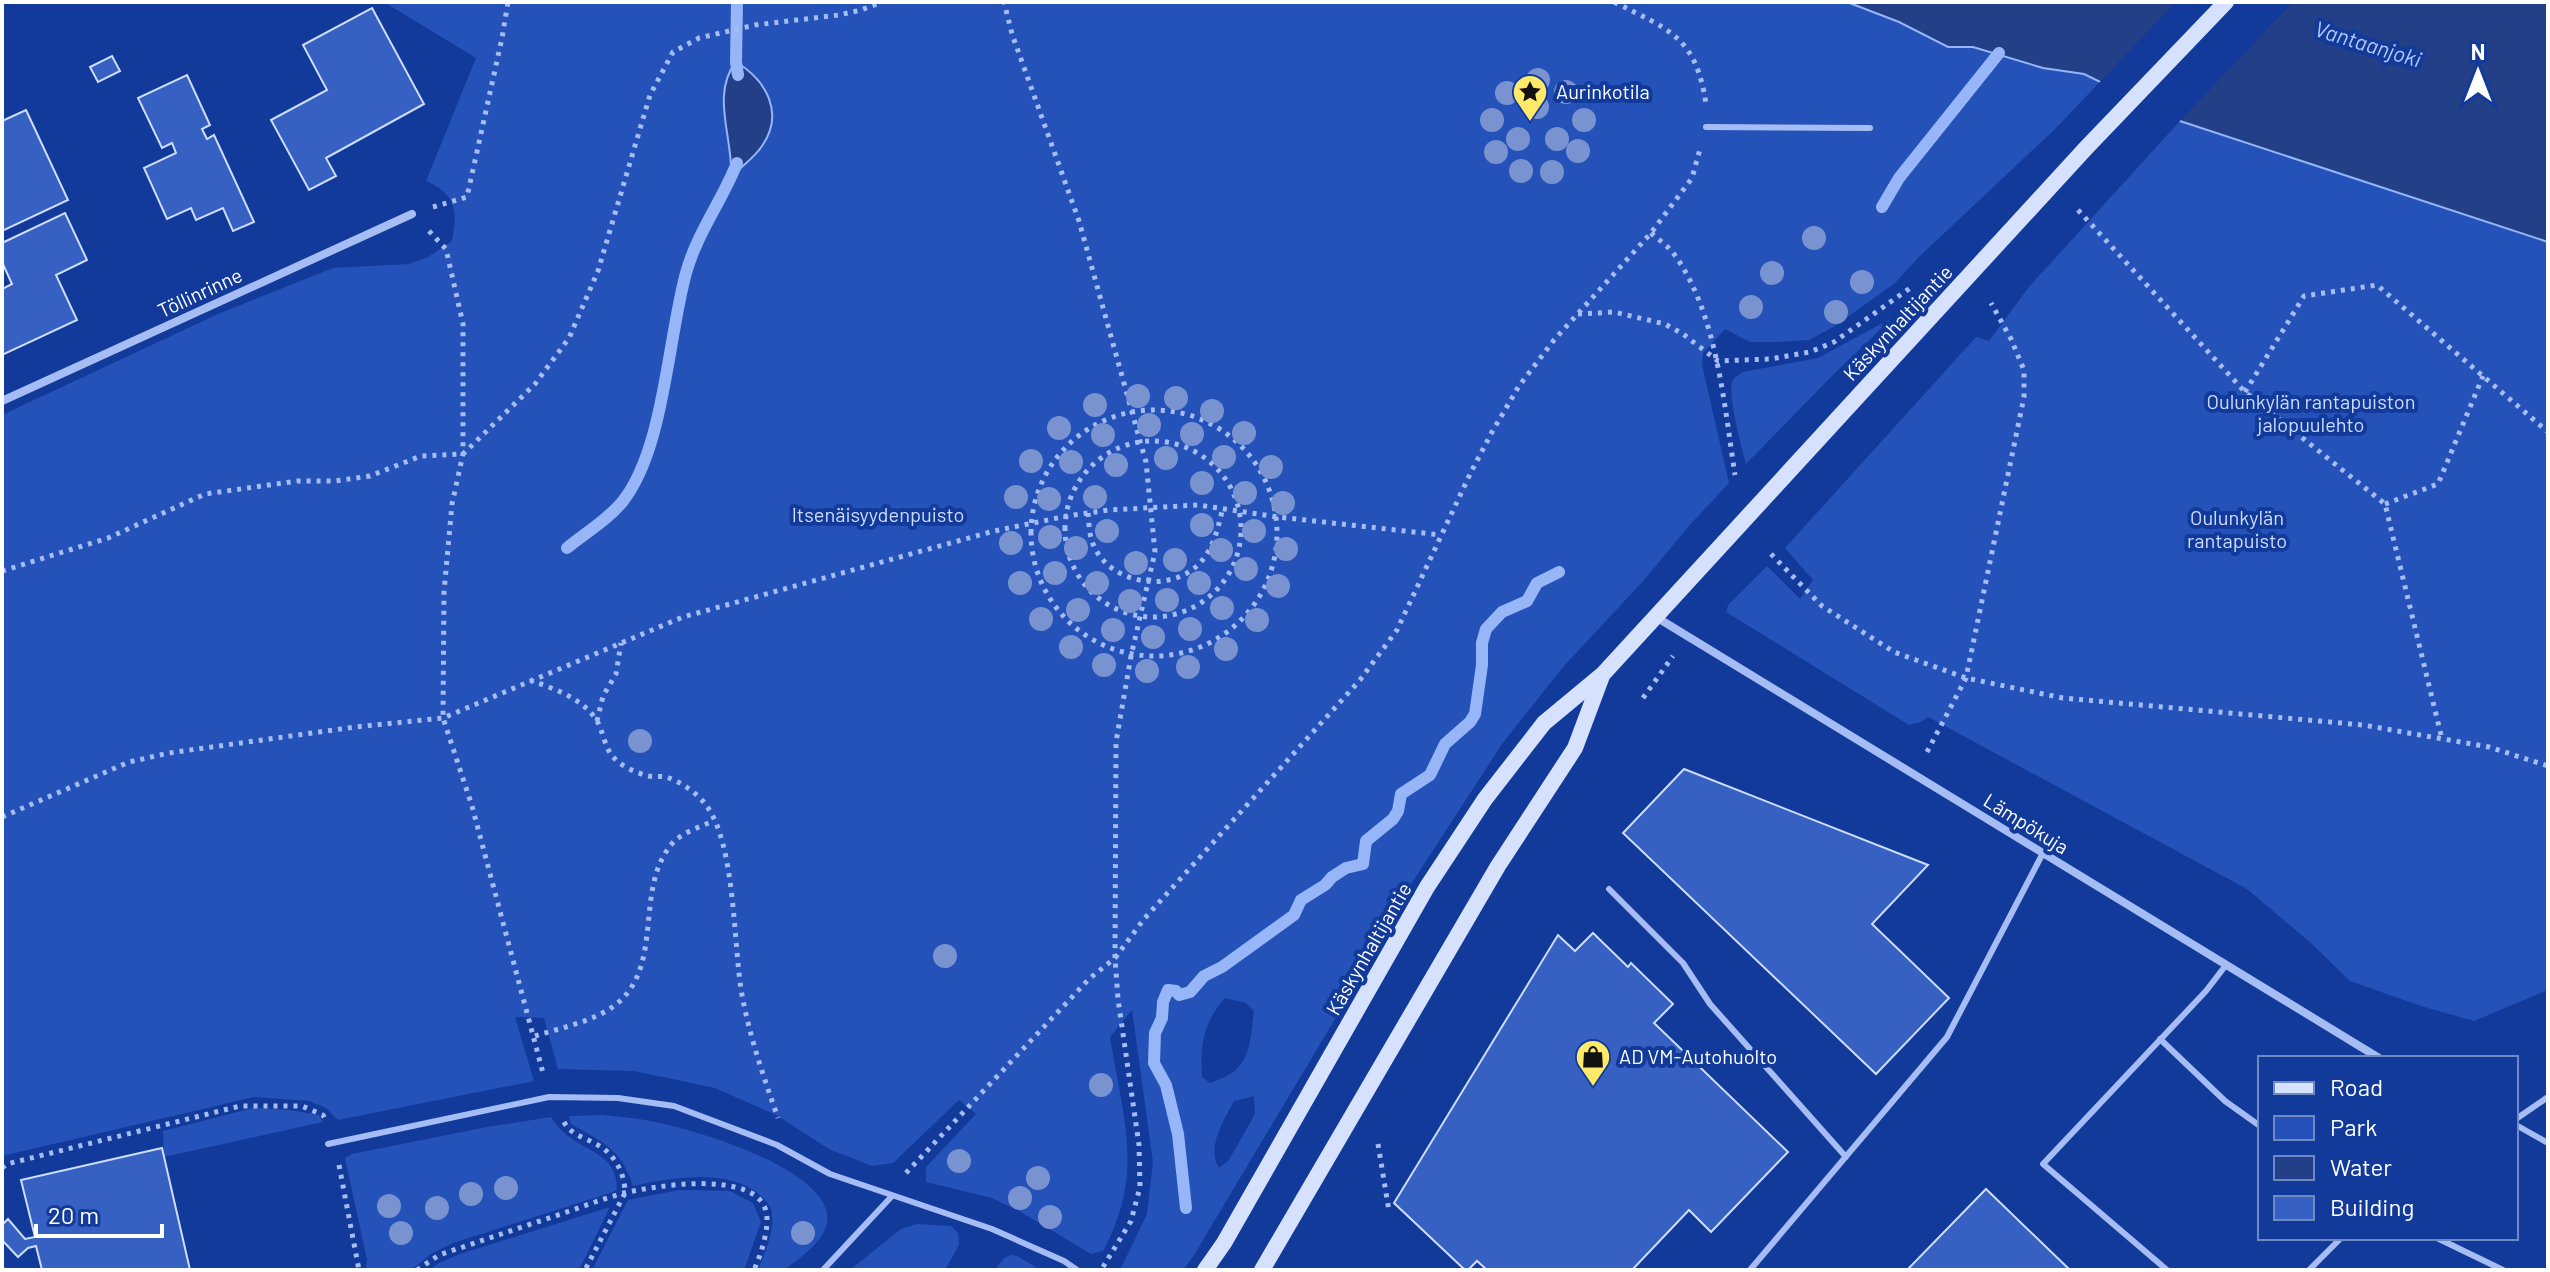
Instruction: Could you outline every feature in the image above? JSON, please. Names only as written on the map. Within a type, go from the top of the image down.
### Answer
[{"type":"main road","name":"Käskynhaltijantie","points":[[1205,1270],[1224,1243],[1427,887],[1485,799],[1544,723],[1603,674],[2086,148],[2226,2]]},
{"type":"main road","name":"Käskynhaltijantie","points":[[1262,1270],[1498,866],[1575,748],[1603,674]]},
{"type":"street","name":"Töllinrinne","points":[[2,401],[412,214]]},
{"type":"street","name":"Lämpökuja","points":[[1655,617],[2376,1056]]},
{"type":"lane","points":[[1706,127],[1870,128]]},
{"type":"lane","points":[[1750,1270],[1947,1037],[2043,853]]},
{"type":"lane","points":[[1609,889],[1683,963],[1710,1004],[1846,1157]]},
{"type":"lane","points":[[2167,1270],[2043,1164],[2206,991],[2226,965]]},
{"type":"lane","points":[[2160,1039],[2225,1101],[2258,1125]]},
{"type":"lane","points":[[331,1143],[549,1097],[618,1098],[674,1106],[777,1145],[830,1174],[992,1229],[1064,1261],[1077,1270]]},
{"type":"lane","points":[[2518,1118],[2548,1097]]},
{"type":"lane","points":[[2518,1126],[2548,1143]]},
{"type":"lane","points":[[823,1270],[892,1196]]},
{"type":"lane","points":[[2309,1270],[2339,1240]]},
{"type":"lane","points":[[2441,1240],[2503,1270]]},
{"type":"path","points":[[508,2],[467,197],[412,214],[446,249],[463,324],[463,454],[452,504],[444,592],[443,718],[472,806],[549,1097],[567,1129],[606,1150],[625,1182],[625,1193],[585,1270]]},
{"type":"path","points":[[1004,2],[1012,34],[1079,221],[1146,462],[1152,507],[1155,552],[1131,656],[1116,742],[1115,958],[1139,1145],[1140,1187],[1131,1221],[1100,1270]]},
{"type":"path","points":[[892,1196],[907,1171],[1089,979],[1115,958],[1144,919],[1351,691],[1383,651],[1397,630],[1492,432],[1519,386],[1554,340],[1651,233],[1692,178],[1706,127],[1701,75],[1689,49],[1665,28],[1614,2]]},
{"type":"path","points":[[2,571],[108,538],[205,494],[297,481],[335,481],[370,476],[421,456],[463,454],[535,384],[569,338],[598,271],[650,95],[673,52],[699,38],[755,25],[839,15],[877,3]]},
{"type":"path","points":[[2078,210],[2245,392],[2385,504],[2442,739]]},
{"type":"path","points":[[1651,233],[1674,253],[1697,296],[1718,361],[1735,475]]},
{"type":"path","points":[[2245,392],[2304,296],[2377,285],[2548,432]]},
{"type":"path","points":[[1577,314],[1614,312],[1665,324],[1718,361],[1770,359],[1810,352],[1834,342],[1913,286]]},
{"type":"path","points":[[1915,774],[1966,678],[2024,397],[2024,370],[1991,303]]},
{"type":"path","points":[[2385,504],[2438,484],[2483,376]]},
{"type":"path","points":[[1169,410],[1207,421],[1240,443],[1266,476],[1278,517],[1275,564],[1252,608],[1218,640],[1174,657],[1131,656],[1094,644],[1067,622],[1046,595],[1034,564],[1031,524],[1035,498],[1048,467],[1069,441],[1097,423],[1131,411],[1169,410]]},
{"type":"path","points":[[1140,441],[1170,442],[1202,456],[1226,481],[1242,511],[1242,544],[1227,578],[1203,603],[1173,617],[1139,619],[1109,605],[1084,584],[1069,554],[1067,516],[1071,494],[1085,469],[1108,451],[1140,441]]},
{"type":"path","points":[[2,817],[129,762],[169,753],[443,718],[683,617],[994,531],[1067,516],[1198,505],[1441,535]]},
{"type":"path","points":[[1088,513],[1093,543],[1106,563],[1124,575],[1149,582],[1174,580],[1198,565],[1214,543],[1223,507]]},
{"type":"path","points":[[1771,554],[1822,606],[1894,652],[1966,678],[2063,698],[2363,725],[2489,747],[2548,766]]},
{"type":"path","points":[[597,721],[603,696],[616,674],[621,642]]},
{"type":"path","points":[[529,680],[580,703],[597,721],[614,758],[647,776],[666,777],[681,783],[706,805],[721,839],[730,885],[742,994],[753,1042],[781,1129],[777,1145]]},
{"type":"path","points":[[535,1036],[602,1014],[621,1000],[641,967],[656,875],[663,859],[672,843],[713,821]]},
{"type":"path","points":[[2,1168],[7,1164],[240,1106],[302,1106],[323,1115],[359,1270]]},
{"type":"path","points":[[1378,1144],[1389,1211]]},
{"type":"path","points":[[417,1270],[439,1255],[625,1193],[673,1185],[719,1183],[746,1190],[760,1201],[765,1210],[760,1256],[754,1270]]},
{"type":"green space","name":"Itsenäisyydenpuisto","points":[[384,2],[1847,2],[1899,22],[1948,47],[1973,47],[1999,53],[2043,68],[2084,74],[2099,83],[1895,283],[1835,326],[1809,340],[1778,342],[1750,342],[1725,329],[1703,353],[1702,365],[1729,483],[1563,667],[1502,744],[1397,906],[1341,1009],[1183,1270],[1120,1270],[1147,1214],[1153,1162],[1132,1010],[1110,1037],[1125,1120],[1127,1171],[1124,1196],[1103,1251],[1091,1254],[992,1198],[926,1182],[926,1167],[976,1114],[959,1100],[893,1163],[872,1166],[829,1149],[776,1115],[715,1088],[634,1071],[558,1069],[544,1018],[515,1017],[534,1081],[338,1120],[326,1108],[309,1101],[254,1097],[2,1156],[2,415],[218,314],[333,268],[409,264],[428,257],[452,241],[455,221],[449,198],[426,181],[476,58]],"holes":[[[1225,998],[1246,1003],[1254,1011],[1251,1036],[1241,1065],[1210,1083],[1202,1077],[1203,1045],[1212,1016]],[[1254,1096],[1255,1114],[1229,1160],[1219,1168],[1214,1152],[1215,1143],[1226,1117],[1234,1101]]]},
{"type":"green space","name":"Oulunkylän rantapuisto","points":[[2180,121],[2548,242],[2548,990],[2474,1021],[2350,981],[2247,889],[1928,717],[1909,725],[1726,612],[1728,605],[1767,566],[1800,599],[1813,580],[1785,548],[1976,337],[1989,341],[2028,288]]},
{"type":"green space","points":[[1892,318],[1746,464],[1733,408],[1731,386],[1735,378],[1743,372],[1818,358]]},
{"type":"green space","points":[[253,1108],[319,1115],[323,1122],[164,1157],[163,1131]]},
{"type":"green space","points":[[601,1115],[687,1130],[715,1138],[777,1164],[804,1181],[822,1200],[827,1221],[816,1243],[783,1270],[758,1270],[772,1224],[771,1209],[760,1195],[747,1186],[716,1178],[681,1178],[633,1186],[616,1154],[571,1124],[569,1116]]},
{"type":"green space","points":[[551,1117],[565,1134],[607,1162],[616,1178],[617,1189],[453,1243],[431,1254],[411,1270],[366,1270],[367,1260],[345,1158],[352,1154],[487,1127]]},
{"type":"green space","points":[[679,1190],[730,1191],[753,1203],[761,1222],[744,1270],[592,1270],[628,1200]]},
{"type":"green space","points":[[610,1207],[579,1270],[429,1270],[460,1254]]},
{"type":"green space","points":[[917,1224],[951,1226],[958,1233],[959,1245],[945,1270],[850,1270],[901,1229]]},
{"type":"green space","points":[[1011,1255],[1041,1270],[995,1270],[1004,1258]]},
{"type":"water","name":"Vantaanjoki","points":[[1847,2],[2548,2],[2548,242],[2180,121],[2084,74],[2043,68],[1973,47],[1948,47],[1899,22]]},
{"type":"water","points":[[736,62],[747,69],[763,88],[769,98],[772,121],[769,134],[759,150],[731,177],[724,103],[728,75]]},
{"type":"pier","points":[[2176,2],[2293,2],[2177,124],[2096,86]]},
{"type":"building","points":[[372,8],[424,104],[326,158],[336,176],[309,190],[271,120],[327,90],[303,45]]},
{"type":"building","points":[[112,56],[120,71],[98,82],[90,67]]},
{"type":"building","points":[[187,75],[210,125],[202,129],[207,139],[214,135],[254,222],[233,231],[223,208],[196,220],[191,208],[167,219],[144,168],[176,153],[172,143],[162,148],[138,98]]},
{"type":"building","points":[[26,110],[68,200],[2,231],[2,121]]},
{"type":"building","points":[[65,213],[87,260],[56,275],[77,320],[2,355],[2,289],[12,284],[2,262],[2,243]]},
{"type":"building","points":[[1684,769],[1928,865],[1872,924],[1949,998],[1876,1074],[1623,833]]},
{"type":"building","name":"AD VM-Autohuolto","points":[[1593,933],[1628,967],[1631,963],[1673,1004],[1654,1023],[1788,1152],[1711,1232],[1689,1210],[1632,1270],[1487,1270],[1477,1261],[1465,1270],[1394,1203],[1558,935],[1575,951]]},
{"type":"building","points":[[162,1148],[190,1270],[42,1270],[36,1246],[28,1248],[18,1257],[2,1240],[2,1225],[8,1219],[25,1239],[35,1237],[21,1180]]},
{"type":"building","points":[[1986,1189],[2070,1270],[1907,1270]]},
{"type":"waterway","points":[[737,2],[738,75]]},
{"type":"waterway","points":[[1882,207],[1899,178],[1999,53]]},
{"type":"waterway","points":[[567,548],[617,508],[637,479],[656,423],[686,273],[696,244],[737,163]]},
{"type":"waterway","points":[[1186,1208],[1178,1134],[1166,1085],[1154,1063],[1155,1033],[1168,990],[1176,991],[1179,995],[1190,992],[1204,976],[1222,967],[1294,915],[1301,900],[1332,877],[1346,868],[1363,864],[1366,841],[1393,819],[1401,794],[1430,775],[1445,744],[1475,714],[1486,629],[1502,612],[1527,601],[1537,583],[1559,572]]},
{"type":"place","name":"Aurinkotila","points":[[1530,123]]},
{"type":"place","name":"AD VM-Autohuolto","points":[[1593,1088]]},
{"type":"park label","name":"Oulunkylän rantapuiston jalopuulehto","points":[[2311,414]]}]
